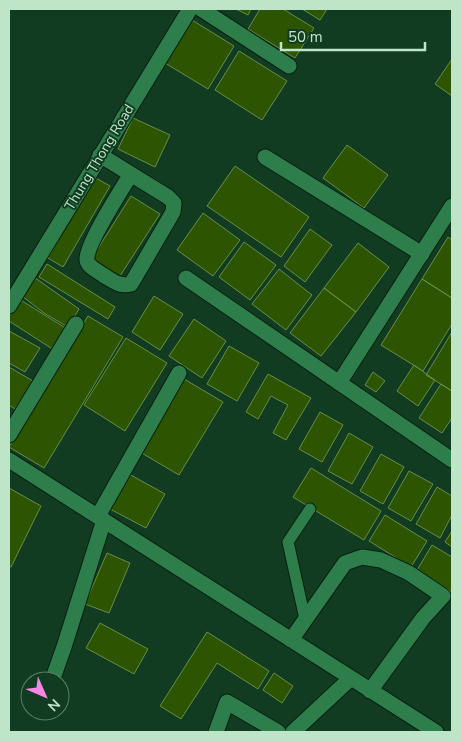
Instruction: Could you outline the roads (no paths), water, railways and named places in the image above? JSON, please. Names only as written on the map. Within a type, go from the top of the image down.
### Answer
[{"type":"street","name":"Thung Thong Road","points":[[9,306],[190,9]]},
{"type":"street","points":[[201,9],[289,66]]},
{"type":"street","points":[[100,155],[131,174],[168,197],[173,201],[173,212],[131,284],[124,286],[88,265],[87,254],[96,234],[131,174]]},
{"type":"street","points":[[265,157],[422,254]]},
{"type":"street","points":[[339,383],[422,254],[450,216]]},
{"type":"street","points":[[186,278],[452,460]]},
{"type":"street","points":[[9,435],[76,324]]},
{"type":"street","points":[[56,671],[101,518],[180,373]]},
{"type":"street","points":[[9,460],[436,732]]},
{"type":"street","points":[[291,640],[345,563],[362,557],[381,560],[409,573],[448,598],[423,618],[370,691]]},
{"type":"street","points":[[293,732],[351,678]]},
{"type":"street","points":[[216,732],[227,702],[278,732]]},
{"type":"lane","points":[[305,620],[288,542],[310,509]]}]
